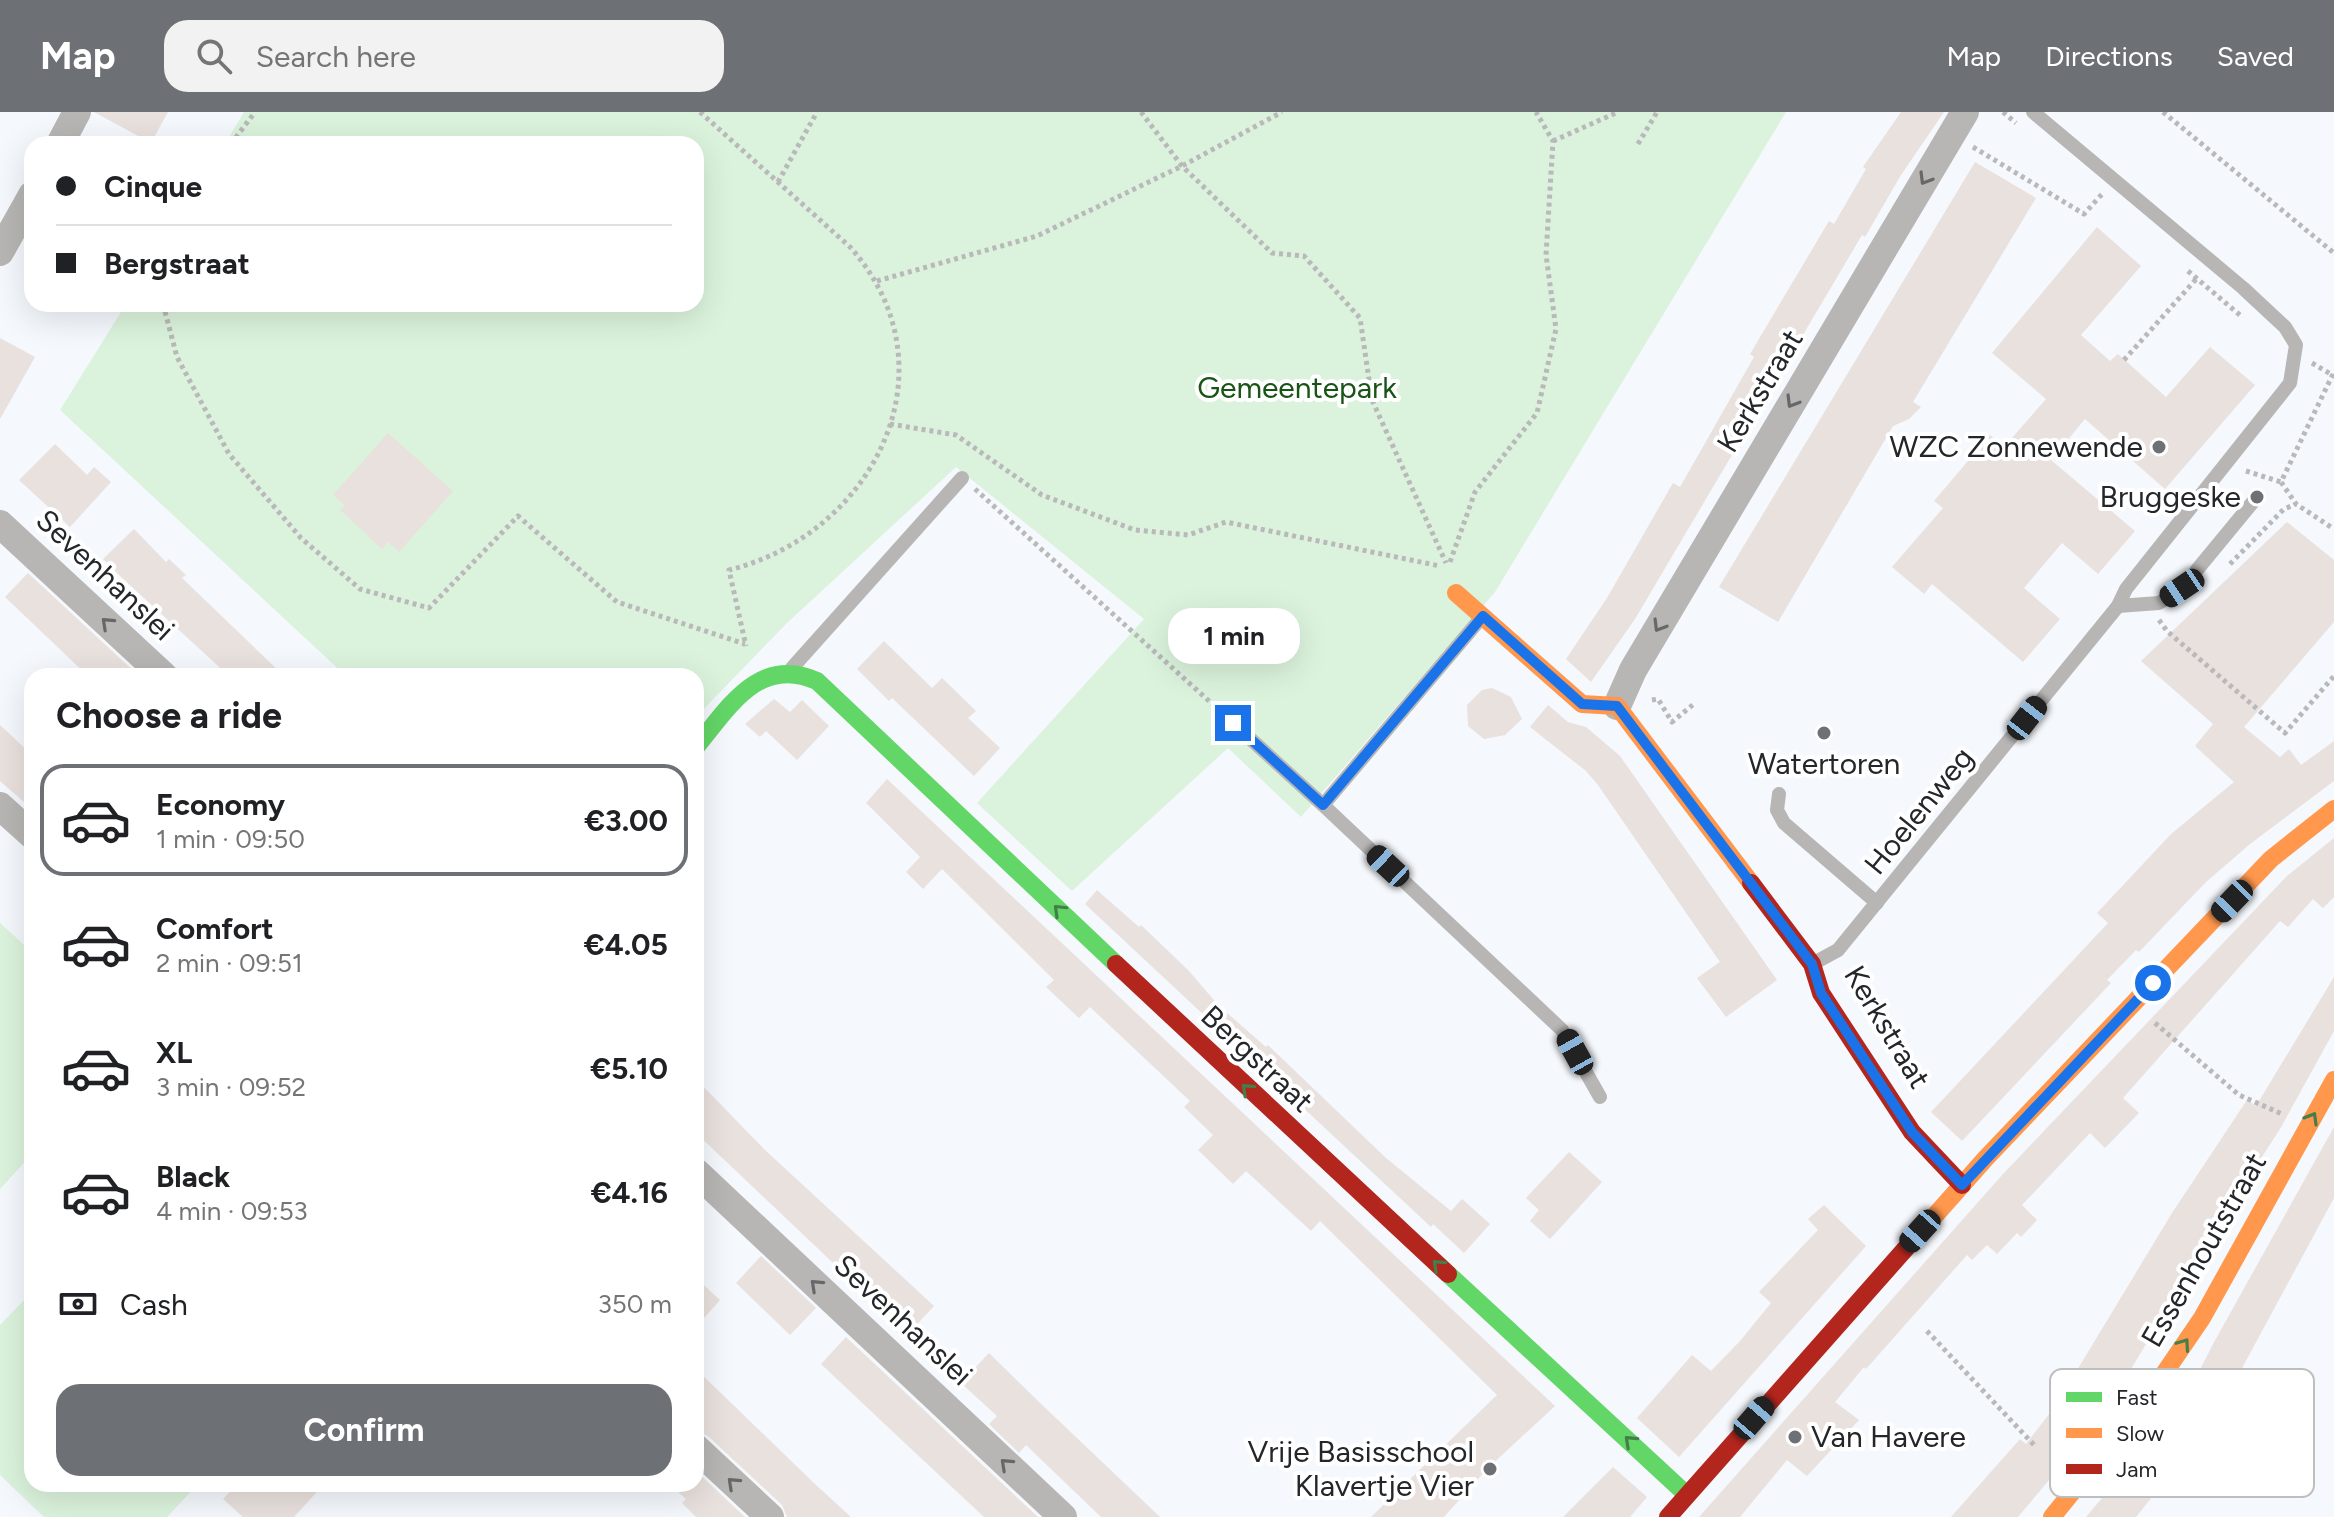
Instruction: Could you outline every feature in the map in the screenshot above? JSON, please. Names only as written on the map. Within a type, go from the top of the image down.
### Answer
[{"type":"street","points":[[64,136],[77,112]]},
{"type":"street","name":"Kerkstraat","points":[[1962,1185],[1912,1132],[1821,993],[1812,964],[1617,706],[1633,670],[1965,112]]},
{"type":"street","points":[[0,252],[24,209]]},
{"type":"street","name":"Sevenhanslei","points":[[0,524],[155,668]]},
{"type":"street","points":[[1456,593],[1582,704],[1617,706]]},
{"type":"street","points":[[704,738],[748,688],[767,674],[789,671]]},
{"type":"street","name":"Bergstraat","points":[[789,671],[803,671],[817,681],[880,737],[1248,1090],[1687,1495]]},
{"type":"street","points":[[0,806],[24,828]]},
{"type":"street","points":[[1668,1517],[1962,1185],[2271,859],[2334,809]]},
{"type":"street","name":"Essenhoutstraat","points":[[2167,1369],[2202,1318],[2334,1080]]},
{"type":"street","name":"Sevenhanslei","points":[[704,1180],[1063,1517]]},
{"type":"street","points":[[704,1455],[770,1517]]},
{"type":"street","name":"Essenhoutstraat","points":[[2052,1517],[2068,1497]]},
{"type":"lane","points":[[2033,112],[2212,261]]},
{"type":"lane","name":"Hoelenweg","points":[[1812,964],[1838,950],[1877,903],[2118,606],[2126,589],[2290,383],[2296,345],[2275,317],[2212,261]]},
{"type":"lane","points":[[789,671],[962,478]]},
{"type":"lane","points":[[2118,606],[2159,603],[2182,588],[2257,497]]},
{"type":"lane","points":[[1323,805],[1483,616]]},
{"type":"lane","points":[[1233,723],[1562,1030],[1600,1097]]},
{"type":"lane","points":[[1779,794],[1777,810],[1784,823],[1877,903]]},
{"type":"path","points":[[237,136],[255,112]]},
{"type":"path","points":[[700,112],[850,247],[877,281],[888,303],[897,337],[900,372],[890,424],[867,475],[844,504],[817,529],[787,550],[729,570],[745,644],[767,674]]},
{"type":"path","points":[[778,182],[817,112]]},
{"type":"path","points":[[1141,112],[1182,166],[1272,253],[1304,256],[1360,318],[1372,400],[1448,568]]},
{"type":"path","points":[[877,281],[1037,236],[1182,166],[1282,112]]},
{"type":"path","points":[[1448,568],[1475,492],[1537,413],[1556,329],[1546,255],[1553,141],[1536,112]]},
{"type":"path","points":[[1553,141],[1618,112]]},
{"type":"path","points":[[1638,144],[1657,112]]},
{"type":"path","points":[[2163,112],[2334,253]]},
{"type":"path","points":[[1970,145],[2084,214],[2100,196]]},
{"type":"path","points":[[2124,360],[2212,261]]},
{"type":"path","points":[[165,312],[177,357],[229,454],[301,538],[360,589],[429,608],[518,516],[617,602],[745,644]]},
{"type":"path","points":[[2281,482],[2334,372]]},
{"type":"path","points":[[890,424],[956,435],[1042,495],[1135,530],[1188,535],[1226,522],[1448,568]]},
{"type":"path","points":[[2217,474],[2251,470],[2274,483],[2281,482]]},
{"type":"path","points":[[962,478],[1233,723]]},
{"type":"path","points":[[2281,482],[2296,504],[2334,529]]},
{"type":"path","points":[[2159,619],[2167,631],[2285,733],[2334,676]]},
{"type":"path","points":[[2134,1003],[2239,1095],[2265,1104],[2305,1130]]},
{"type":"path","points":[[1927,1331],[2035,1446]]},
{"type":"green space","name":"Gemeentepark","points":[[244,112],[1786,112],[1495,592],[1301,817],[1228,748],[1072,891],[977,803],[1144,619],[956,467],[786,624],[704,709],[704,668],[337,668],[60,410],[121,312],[704,312],[704,136],[230,136]]},
{"type":"green space","points":[[0,923],[24,945],[24,1163],[0,1189]]},
{"type":"green space","points":[[24,1300],[24,1492],[190,1492],[167,1517],[44,1517],[0,1475],[0,1325]]},
{"type":"building","points":[[94,112],[168,112],[155,136],[138,136]]},
{"type":"building","points":[[1901,112],[1944,112],[1901,175],[1865,237],[1862,235],[1635,619],[1591,682],[1566,659],[1607,598],[1673,483],[1680,487],[1754,357],[1750,354],[1829,221],[1834,224],[1866,169],[1863,167]]},
{"type":"building","name":"WZC Zonnewende","points":[[1975,162],[2036,198],[1913,402],[1921,407],[1909,419],[1893,426],[1778,622],[1719,587]]},
{"type":"building","name":"WZC Zonnewende","points":[[2097,227],[2141,266],[2081,335],[2110,361],[2118,354],[2166,397],[2210,347],[2255,385],[2165,489],[2085,419],[2051,460],[2135,531],[2098,574],[2062,543],[2024,588],[2060,619],[2023,662],[1932,584],[1924,594],[1892,567],[1943,508],[1934,501],[1990,435],[2004,447],[2046,399],[1992,353]]},
{"type":"building","points":[[0,338],[35,357],[0,419]]},
{"type":"building","points":[[388,433],[453,491],[399,552],[388,542],[382,549],[340,510],[345,505],[333,495]]},
{"type":"building","points":[[55,444],[87,475],[94,467],[111,482],[70,527],[19,480]]},
{"type":"building","points":[[2287,522],[2334,560],[2334,622],[2244,727],[2280,757],[2289,749],[2301,765],[2334,741],[2334,781],[2250,844],[2206,882],[2139,952],[2136,950],[2107,980],[2111,983],[1962,1141],[1931,1112],[2108,923],[2097,913],[2171,834],[2234,782],[2195,746],[2213,724],[2141,661]]},
{"type":"building","points":[[134,529],[166,562],[169,559],[186,575],[182,578],[276,668],[220,668],[103,559]]},
{"type":"building","points":[[28,573],[130,668],[80,668],[5,597]]},
{"type":"building","points":[[884,641],[932,688],[942,678],[976,711],[968,718],[1000,748],[974,776],[857,669]]},
{"type":"building","points":[[1492,688],[1511,697],[1522,719],[1505,735],[1484,739],[1468,726],[1467,705],[1482,690]]},
{"type":"building","points":[[774,699],[790,712],[802,700],[829,726],[797,760],[766,731],[760,737],[745,724]]},
{"type":"building","points":[[1548,705],[1568,722],[1586,727],[1620,756],[1777,980],[1726,1017],[1697,978],[1720,962],[1598,785],[1586,771],[1530,727]]},
{"type":"building","points":[[0,725],[24,748],[24,802],[0,781]]},
{"type":"building","points":[[887,779],[1555,1406],[1487,1469],[1444,1517],[1371,1517],[1497,1395],[1320,1221],[1311,1231],[1246,1171],[1233,1184],[1198,1150],[1213,1135],[1184,1107],[1190,1101],[1090,1007],[1079,1018],[1046,987],[1054,980],[942,869],[923,889],[906,872],[920,857],[866,803]]},
{"type":"building","points":[[2334,838],[2334,897],[2323,908],[2313,899],[2288,927],[2280,921],[2123,1098],[2139,1113],[2105,1148],[2090,1133],[2022,1205],[2037,1220],[2021,1237],[2017,1233],[1997,1254],[1987,1245],[1972,1260],[1967,1255],[1866,1369],[1864,1367],[1835,1402],[1859,1420],[1807,1476],[1787,1460],[1740,1517],[1699,1517],[2003,1174],[2287,876]]},
{"type":"building","points":[[1097,890],[1139,927],[1141,925],[1189,971],[1219,1006],[1266,1047],[1268,1045],[1386,1158],[1451,1211],[1462,1199],[1490,1224],[1464,1253],[1433,1224],[1431,1227],[1085,904]]},
{"type":"building","points":[[2334,977],[2334,1031],[2280,1129],[2131,1369],[2078,1369],[2172,1213],[2247,1100],[2256,1106]]},
{"type":"building","points":[[704,1087],[765,1150],[934,1306],[908,1334],[704,1141]]},
{"type":"building","points":[[2334,1127],[2334,1198],[2242,1369],[2200,1369]]},
{"type":"building","points":[[1569,1152],[1602,1182],[1550,1239],[1530,1221],[1539,1210],[1526,1198]]},
{"type":"building","points":[[1824,1205],[1866,1246],[1679,1457],[1637,1418],[1692,1355],[1711,1371],[1740,1341],[1771,1303],[1759,1292],[1818,1230],[1808,1219]]},
{"type":"building","points":[[761,1256],[816,1308],[790,1335],[736,1283]]},
{"type":"building","points":[[704,1285],[720,1300],[704,1318]]},
{"type":"building","points":[[846,1337],[1038,1517],[984,1517],[892,1431],[821,1364]]},
{"type":"building","points":[[989,1353],[1160,1517],[1101,1517],[1026,1445],[1019,1453],[989,1424],[997,1416],[961,1383]]},
{"type":"building","points":[[704,1377],[851,1517],[787,1517],[782,1505],[704,1434]]},
{"type":"building","points":[[2050,1413],[2050,1479],[2018,1517],[1951,1517],[2020,1439],[2026,1444]]},
{"type":"building","points":[[1613,1467],[1647,1497],[1630,1517],[1563,1517]]},
{"type":"building","points":[[704,1479],[745,1517],[696,1517],[682,1503],[686,1499],[678,1492],[704,1492]]},
{"type":"building","points":[[230,1492],[317,1492],[294,1517],[243,1517],[223,1499]]},
{"type":"building","points":[[2103,1497],[2152,1497],[2136,1517],[2086,1517]]},
{"type":"traffic: fast","points":[[704,737],[733,702],[762,680],[778,675],[797,675],[817,681],[1116,964]]},
{"type":"traffic: fast","points":[[1448,1274],[1687,1495]]},
{"type":"traffic: slow","points":[[1456,593],[1582,704],[1617,706],[1751,883]]},
{"type":"traffic: slow","points":[[1907,1247],[1986,1158],[2271,859],[2334,809]]},
{"type":"traffic: slow","points":[[2167,1369],[2202,1318],[2334,1080]]},
{"type":"traffic: slow","points":[[2052,1517],[2068,1497]]},
{"type":"traffic: jam","points":[[1751,883],[1812,964],[1821,993],[1912,1132],[1962,1185]]},
{"type":"traffic: jam","points":[[1116,964],[1448,1274]]},
{"type":"traffic: jam","points":[[1668,1517],[1907,1247]]},
{"type":"place","name":"WZC Zonnewende","points":[[2159,447]]},
{"type":"place","name":"Bruggeske","points":[[2257,497]]},
{"type":"place","name":"Watertoren","points":[[1824,733]]},
{"type":"place","name":"Van Havere","points":[[1795,1437]]},
{"type":"place","name":"Vrije Basisschool Klavertje Vier","points":[[1490,1469]]},
{"type":"route","points":[[1233,723],[1323,805],[1483,616],[1582,704],[1617,706],[1812,964],[1821,993],[1912,1132],[1962,1185],[2153,983]]}]
